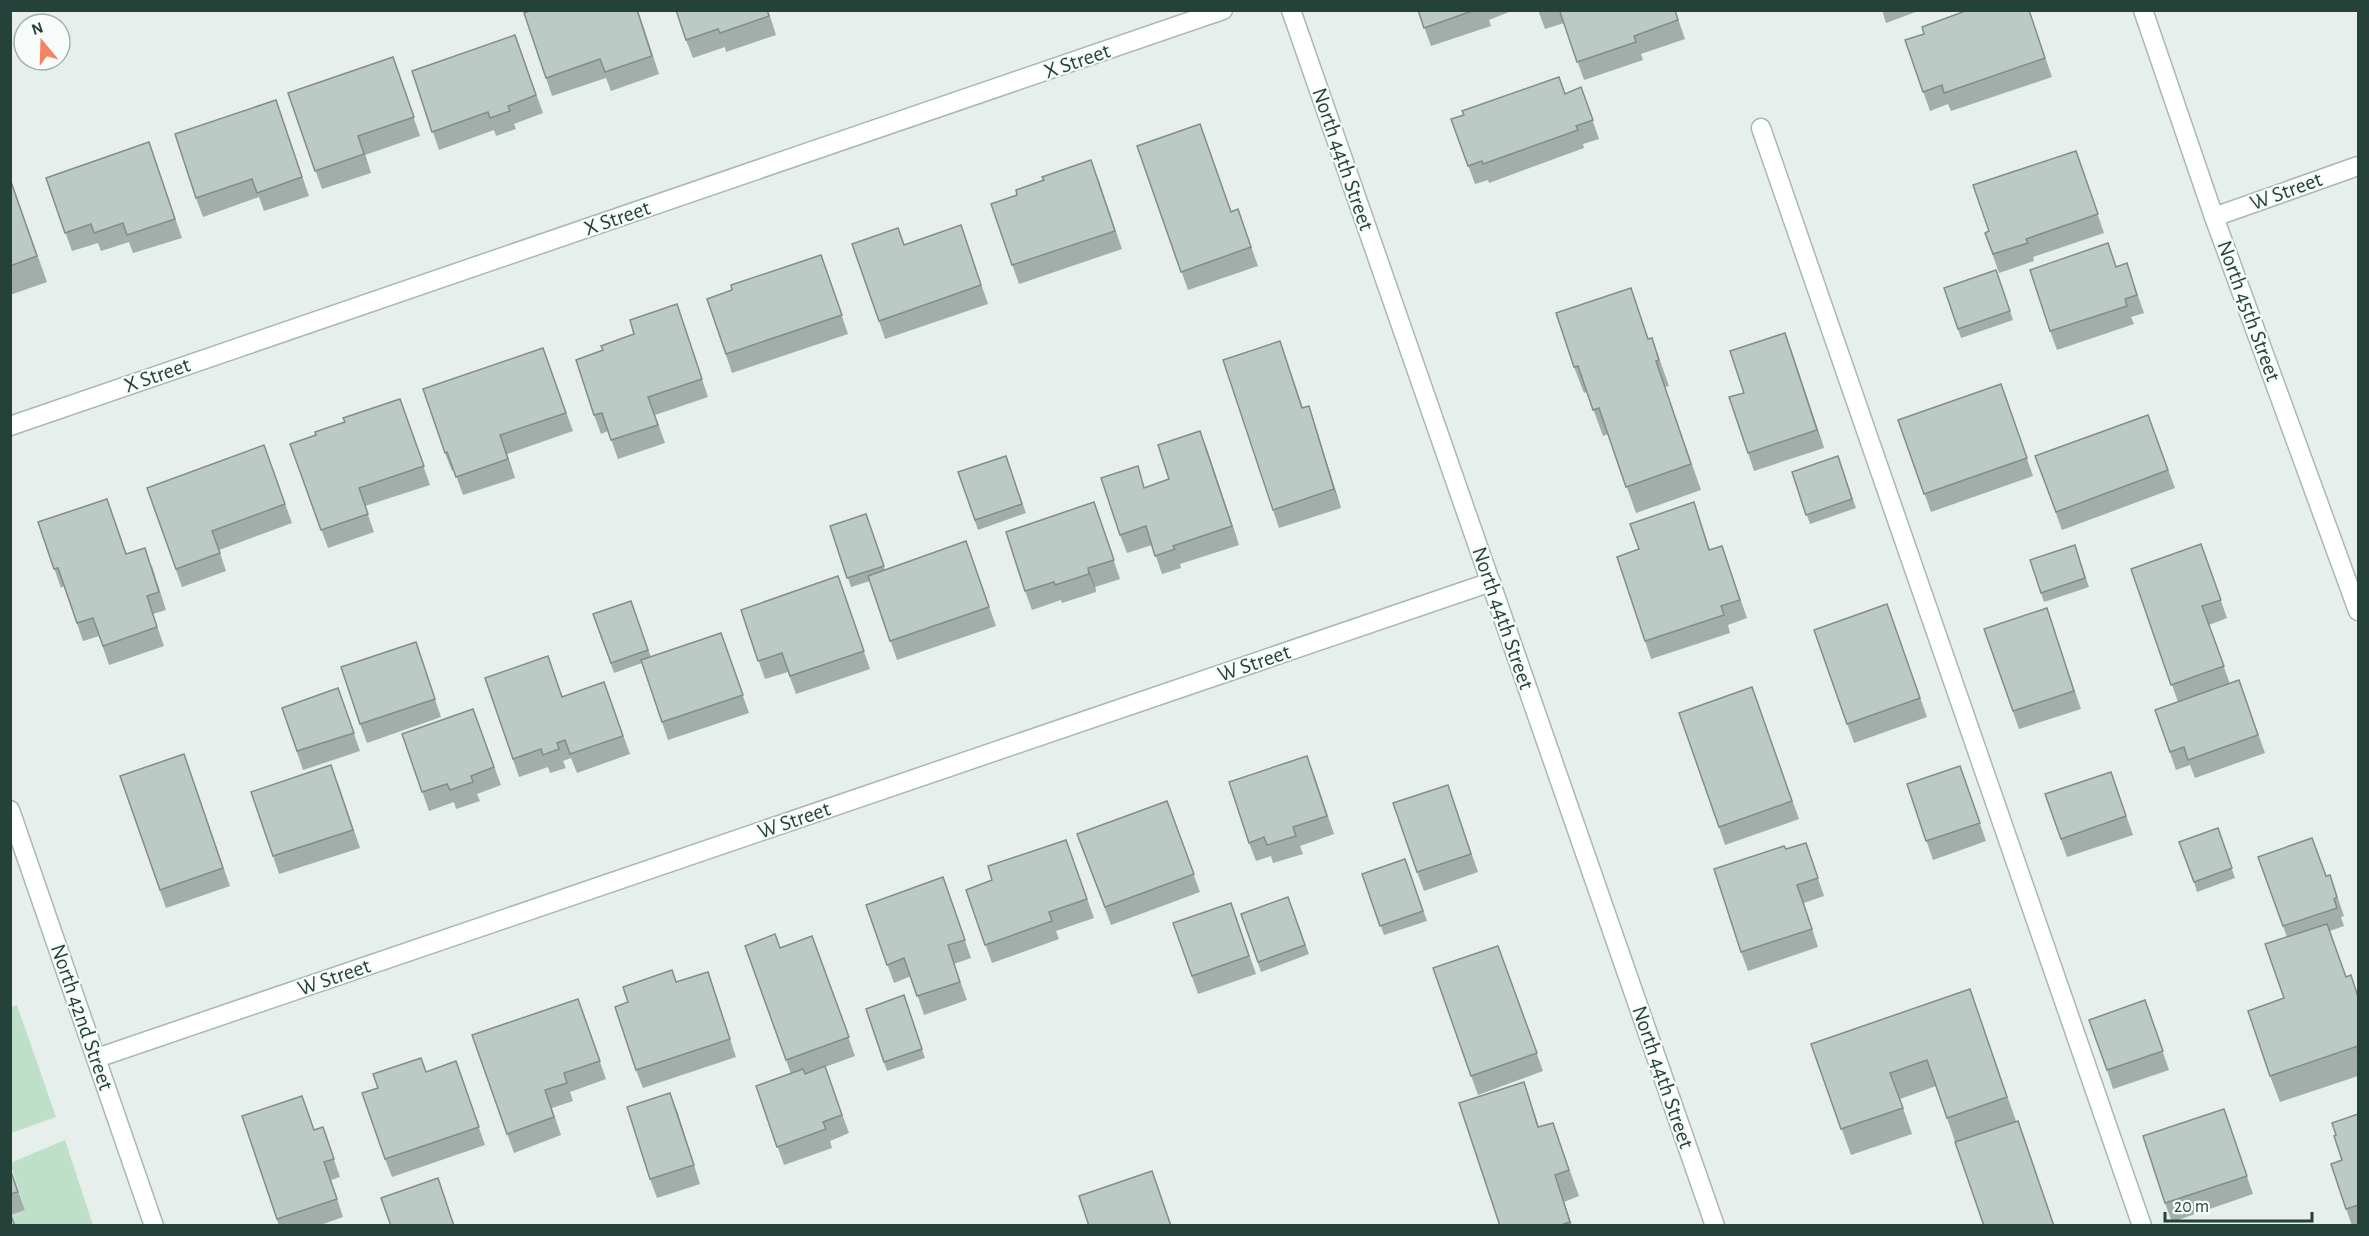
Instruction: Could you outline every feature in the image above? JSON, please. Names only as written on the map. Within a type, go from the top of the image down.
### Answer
[{"type":"street","name":"X Street","points":[[10,426],[1223,10]]},
{"type":"street","name":"North 44th Street","points":[[1291,10],[1715,1226]]},
{"type":"street","name":"North 45th Street","points":[[2143,10],[2214,216],[2358,610]]},
{"type":"street","points":[[1761,128],[2142,1226]]},
{"type":"street","name":"W Street","points":[[2214,216],[2358,166]]},
{"type":"street","name":"W Street","points":[[97,1058],[1491,582]]},
{"type":"street","name":"North 42nd Street","points":[[10,810],[154,1226]]},
{"type":"green space","points":[[17,1005],[56,1117],[11,1133],[11,1007]]},
{"type":"green space","points":[[65,1140],[93,1225],[15,1225],[11,1215],[25,1210],[10,1163]]},
{"type":"building","points":[[532,10],[637,10],[652,56],[605,72],[600,59],[546,78],[524,13]]},
{"type":"building","points":[[676,10],[767,10],[769,16],[720,33],[718,29],[686,40]]},
{"type":"building","points":[[1418,10],[1475,10],[1424,28]]},
{"type":"building","points":[[1565,10],[1675,10],[1678,20],[1634,36],[1636,42],[1577,62],[1560,12]]},
{"type":"building","points":[[1968,10],[2029,10],[2045,58],[1944,93],[1942,85],[1923,92],[1905,40],[1924,34],[1922,27]]},
{"type":"building","points":[[515,35],[536,95],[508,106],[510,111],[490,118],[488,112],[432,132],[412,71]]},
{"type":"building","points":[[393,57],[414,117],[358,136],[364,154],[315,171],[288,93]]},
{"type":"building","points":[[1559,77],[1565,94],[1581,87],[1593,120],[1576,126],[1578,130],[1483,164],[1482,161],[1468,166],[1451,119],[1464,115],[1462,111]]},
{"type":"building","points":[[276,100],[302,177],[257,193],[252,179],[196,198],[175,134]]},
{"type":"building","points":[[1200,124],[1231,212],[1238,209],[1251,247],[1181,272],[1137,146]]},
{"type":"building","points":[[149,142],[175,219],[127,235],[123,223],[94,233],[91,224],[65,233],[46,178]]},
{"type":"building","points":[[2076,151],[2098,214],[2026,239],[2028,243],[1993,254],[1985,233],[1989,231],[1973,185]]},
{"type":"building","points":[[1091,160],[1115,231],[1012,265],[991,204],[1017,195],[1016,190],[1044,180],[1042,177]]},
{"type":"building","points":[[10,179],[37,256],[10,266]]},
{"type":"building","points":[[961,225],[981,285],[879,321],[852,244],[898,228],[904,245]]},
{"type":"building","points":[[2108,243],[2116,267],[2127,263],[2137,295],[2125,299],[2127,306],[2050,331],[2030,270]]},
{"type":"building","points":[[821,255],[842,315],[726,354],[707,299],[732,290],[731,285]]},
{"type":"building","points":[[1996,270],[2010,311],[1958,329],[1944,288]]},
{"type":"building","points":[[1631,288],[1648,339],[1652,338],[1659,360],[1656,361],[1691,464],[1626,487],[1599,408],[1593,410],[1578,366],[1574,367],[1556,313]]},
{"type":"building","points":[[677,304],[702,379],[648,397],[658,425],[611,440],[602,413],[594,415],[576,360],[603,350],[601,346],[634,334],[630,320]]},
{"type":"building","points":[[1785,333],[1817,430],[1748,453],[1729,397],[1744,393],[1730,351]]},
{"type":"building","points":[[1280,341],[1302,408],[1309,406],[1334,489],[1273,510],[1223,360]]},
{"type":"building","points":[[543,348],[566,413],[500,435],[508,459],[456,477],[447,452],[445,453],[423,389]]},
{"type":"building","points":[[2001,384],[2027,458],[1924,494],[1898,420]]},
{"type":"building","points":[[400,399],[424,466],[359,488],[368,514],[321,530],[290,444],[316,435],[315,432],[345,422],[343,418]]},
{"type":"building","points":[[2148,415],[2168,470],[2056,512],[2035,456]]},
{"type":"building","points":[[1200,431],[1232,526],[1173,546],[1175,549],[1155,556],[1146,526],[1120,535],[1101,478],[1138,466],[1144,488],[1169,479],[1158,445]]},
{"type":"building","points":[[264,445],[285,504],[212,531],[220,553],[176,569],[147,488]]},
{"type":"building","points":[[1006,456],[1022,504],[975,520],[958,472]]},
{"type":"building","points":[[1838,456],[1852,499],[1806,515],[1792,472]]},
{"type":"building","points":[[107,499],[126,554],[145,548],[159,592],[147,596],[157,627],[103,646],[93,618],[77,623],[58,568],[54,569],[38,522]]},
{"type":"building","points":[[1094,502],[1114,560],[1088,568],[1089,574],[1055,585],[1054,582],[1025,591],[1006,532]]},
{"type":"building","points":[[1694,502],[1709,550],[1722,546],[1740,600],[1721,606],[1724,615],[1645,641],[1617,557],[1639,549],[1630,524]]},
{"type":"building","points":[[866,514],[884,566],[847,578],[830,526]]},
{"type":"building","points":[[966,541],[989,607],[890,641],[868,576]]},
{"type":"building","points":[[2201,544],[2221,600],[2202,606],[2224,666],[2171,685],[2131,569]]},
{"type":"building","points":[[2075,545],[2085,578],[2041,593],[2030,560]]},
{"type":"building","points":[[838,576],[864,651],[790,676],[782,653],[758,661],[741,610]]},
{"type":"building","points":[[631,601],[648,650],[611,663],[593,614]]},
{"type":"building","points":[[1887,604],[1920,698],[1847,724],[1814,630]]},
{"type":"building","points":[[2047,608],[2074,691],[2013,711],[1984,629]]},
{"type":"building","points":[[721,633],[743,695],[662,722],[641,660]]},
{"type":"building","points":[[416,642],[435,699],[360,724],[341,667]]},
{"type":"building","points":[[548,656],[562,697],[604,682],[623,736],[570,754],[565,740],[557,743],[559,749],[543,755],[541,749],[513,759],[485,678]]},
{"type":"building","points":[[2239,680],[2258,735],[2188,760],[2184,747],[2170,752],[2155,710]]},
{"type":"building","points":[[1752,687],[1792,801],[1719,827],[1679,713]]},
{"type":"building","points":[[338,688],[354,733],[297,751],[282,708]]},
{"type":"building","points":[[473,709],[494,767],[471,776],[473,782],[450,790],[447,784],[422,792],[402,734]]},
{"type":"building","points":[[184,754],[223,868],[160,890],[120,776]]},
{"type":"building","points":[[1307,756],[1327,816],[1293,827],[1296,836],[1267,845],[1264,837],[1249,843],[1229,782]]},
{"type":"building","points":[[331,765],[353,830],[273,856],[251,792]]},
{"type":"building","points":[[1960,766],[1980,823],[1926,841],[1907,784]]},
{"type":"building","points":[[2111,772],[2126,816],[2061,839],[2045,794]]},
{"type":"building","points":[[1448,785],[1471,854],[1417,872],[1393,803]]},
{"type":"building","points":[[1167,801],[1194,874],[1105,907],[1077,834]]},
{"type":"building","points":[[2218,828],[2232,868],[2194,882],[2179,842]]},
{"type":"building","points":[[2312,838],[2326,876],[2330,875],[2337,897],[2334,899],[2337,908],[2283,926],[2258,857]]},
{"type":"building","points":[[1066,840],[1087,899],[1049,912],[1052,921],[985,945],[966,890],[992,880],[988,866]]},
{"type":"building","points":[[1806,843],[1818,878],[1797,885],[1812,929],[1741,952],[1714,869],[1784,846],[1786,849]]},
{"type":"building","points":[[1405,859],[1423,911],[1380,926],[1362,874]]},
{"type":"building","points":[[943,877],[965,940],[948,945],[960,982],[917,996],[904,958],[887,965],[866,905]]},
{"type":"building","points":[[1288,897],[1305,945],[1258,962],[1241,914]]},
{"type":"building","points":[[1231,903],[1249,956],[1192,976],[1173,923]]},
{"type":"building","points":[[2327,924],[2346,977],[2351,975],[2358,997],[2358,1046],[2270,1076],[2248,1011],[2284,998],[2265,944]]},
{"type":"building","points":[[775,934],[780,948],[812,936],[849,1037],[786,1060],[745,946]]},
{"type":"building","points":[[1498,946],[1537,1053],[1471,1076],[1433,968]]},
{"type":"building","points":[[672,970],[676,982],[708,972],[730,1039],[636,1070],[615,1007],[628,1002],[623,987]]},
{"type":"building","points":[[1970,989],[2007,1097],[1947,1118],[1927,1060],[1890,1073],[1903,1108],[1841,1129],[1811,1044]]},
{"type":"building","points":[[904,995],[922,1049],[884,1062],[866,1009]]},
{"type":"building","points":[[578,999],[600,1061],[564,1073],[567,1083],[545,1090],[554,1117],[507,1134],[472,1035]]},
{"type":"building","points":[[2145,1000],[2163,1051],[2107,1070],[2089,1020]]},
{"type":"building","points":[[421,1058],[426,1072],[456,1061],[479,1127],[385,1159],[362,1093],[378,1088],[373,1074]]},
{"type":"building","points":[[825,1066],[842,1115],[823,1122],[826,1129],[777,1147],[756,1086],[803,1069],[805,1074]]},
{"type":"building","points":[[1524,1082],[1538,1127],[1553,1123],[1569,1170],[1555,1175],[1570,1222],[1558,1226],[1500,1226],[1459,1103]]},
{"type":"building","points":[[670,1093],[694,1165],[650,1179],[627,1107]]},
{"type":"building","points":[[302,1096],[314,1130],[323,1127],[334,1159],[324,1162],[337,1199],[277,1219],[242,1116]]},
{"type":"building","points":[[2224,1109],[2247,1176],[2165,1203],[2143,1136]]},
{"type":"building","points":[[2358,1114],[2358,1205],[2346,1209],[2331,1164],[2342,1160],[2332,1123]]},
{"type":"building","points":[[2018,1121],[2054,1226],[1984,1226],[1955,1142]]},
{"type":"building","points":[[10,1169],[18,1192],[10,1194]]},
{"type":"building","points":[[1152,1171],[1171,1226],[1089,1226],[1079,1196]]},
{"type":"building","points":[[438,1178],[454,1226],[391,1226],[381,1198]]},
{"type":"building","points":[[10,1213],[15,1226],[10,1226]]}]
